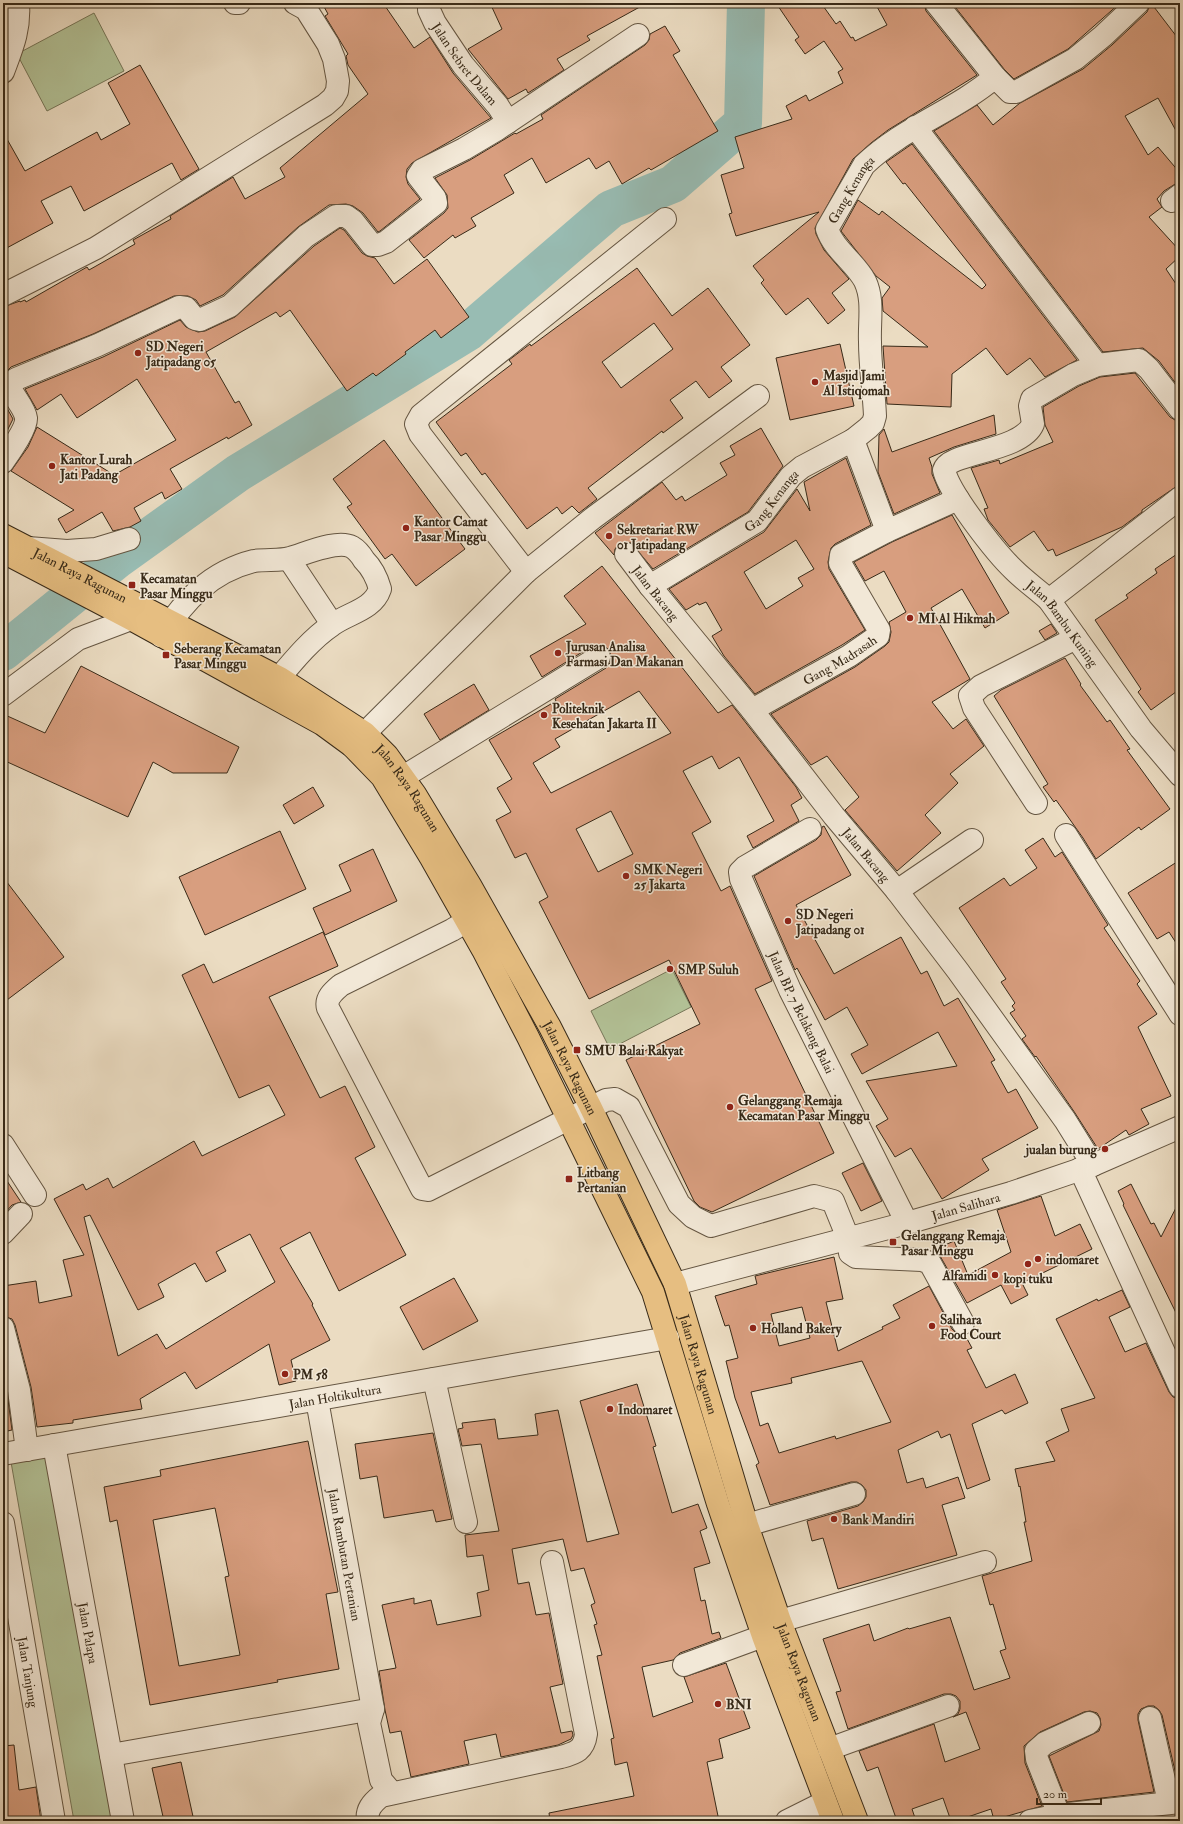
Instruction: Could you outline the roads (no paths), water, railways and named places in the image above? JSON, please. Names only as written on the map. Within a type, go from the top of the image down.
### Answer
[{"type":"main road","name":"Jalan Raya Ragunan","points":[[3,535],[27,548],[44,566]]},
{"type":"main road","name":"Jalan Raya Ragunan","points":[[3,552],[44,566],[114,600],[273,685],[359,740],[387,755],[430,818],[476,916],[528,1037],[654,1292],[718,1504],[763,1636],[829,1811]]},
{"type":"main road","name":"Jalan Raya Ragunan","points":[[359,740],[382,778],[550,1026],[675,1284],[747,1525],[780,1621],[857,1821]]},
{"type":"street","points":[[3,72],[17,34],[19,16],[18,3]]},
{"type":"street","points":[[3,294],[96,248],[325,105],[337,91],[338,81],[334,59],[328,44],[306,9],[295,3]]},
{"type":"street","name":"Jalan Sebret Dalam","points":[[429,3],[429,10],[436,23],[463,65],[498,106],[508,122]]},
{"type":"street","points":[[936,3],[995,77],[1010,92],[1016,92],[1075,59],[1103,36],[1138,3]]},
{"type":"street","points":[[3,462],[24,428],[26,421],[25,414],[10,386],[16,379],[98,345],[179,307],[186,308],[195,319],[205,319],[230,306],[306,236],[336,216],[346,216],[353,221],[372,245],[383,243],[436,203],[435,198],[418,176],[419,172],[431,164],[464,149],[508,122],[638,35]]},
{"type":"street","name":"Gang Kenanga","points":[[650,586],[757,521],[791,476],[802,467],[853,440],[873,422],[875,416],[870,342],[870,296],[865,281],[855,264],[833,241],[827,229],[864,165],[871,158],[915,127],[995,77]]},
{"type":"street","points":[[915,127],[1097,365],[1139,360],[1149,370],[1180,409]]},
{"type":"street","points":[[526,572],[420,434],[416,424],[421,415],[666,219]]},
{"type":"street","name":"Jalan Bambu Kuning","points":[[1097,365],[1073,375],[1032,399],[1030,406],[1033,424],[1025,434],[998,448],[950,461],[944,467],[945,475],[958,499],[1003,559],[1049,600],[1141,729],[1180,775]]},
{"type":"street","points":[[359,740],[526,572],[593,518],[758,396]]},
{"type":"street","points":[[853,440],[887,531],[958,499]]},
{"type":"street","points":[[1049,600],[1180,498]]},
{"type":"street","name":"Gang Madrasah","points":[[752,710],[849,656],[878,636],[879,630],[842,568],[840,562],[841,555],[887,531]]},
{"type":"street","points":[[27,548],[67,551],[96,550],[129,539]]},
{"type":"street","points":[[166,629],[181,607],[197,590],[228,570],[253,561],[272,558],[289,559],[308,552],[344,544],[353,547],[370,567],[380,589],[376,598],[360,610],[332,624],[290,665],[273,685]]},
{"type":"street","name":"Jalan Bacang","points":[[626,554],[650,586],[752,710],[834,816],[897,891],[958,971],[1057,1108],[1087,1167],[1180,1386]]},
{"type":"street","points":[[289,559],[332,624]]},
{"type":"street","points":[[3,695],[78,640],[90,633],[138,613]]},
{"type":"street","points":[[1036,803],[974,708],[970,696],[981,686],[1076,638]]},
{"type":"street","points":[[403,777],[599,657]]},
{"type":"street","name":"Jalan BP. 7 Belakang Balai","points":[[810,829],[745,867],[740,872],[741,879],[790,990],[907,1223]]},
{"type":"street","points":[[1066,835],[1180,1014]]},
{"type":"street","points":[[897,891],[972,840]]},
{"type":"street","points":[[476,916],[452,930],[341,985],[330,996],[327,1002],[332,1016],[423,1190],[428,1190],[606,1100],[615,1100],[629,1107],[679,1204],[693,1217],[711,1226],[814,1196],[832,1201],[848,1238],[850,1253],[856,1257],[922,1260],[930,1263],[963,1323]]},
{"type":"street","name":"Jalan Salihara","points":[[675,1284],[907,1223],[1011,1193],[1087,1167],[1180,1127]]},
{"type":"street","points":[[3,1145],[35,1195]]},
{"type":"street","points":[[3,1233],[21,1214]]},
{"type":"street","points":[[3,1328],[19,1390],[27,1450]]},
{"type":"street","name":"Jalan Holtikultura","points":[[3,1454],[668,1338]]},
{"type":"street","points":[[434,1379],[466,1522]]},
{"type":"street","name":"Jalan Rambutan Pertanian","points":[[317,1400],[373,1709],[368,1723],[382,1780],[392,1793]]},
{"type":"street","name":"Jalan Palapa","points":[[54,1445],[123,1821]]},
{"type":"street","points":[[747,1525],[854,1494]]},
{"type":"street","name":"Jalan Tanjung","points":[[3,1523],[54,1821]]},
{"type":"street","points":[[368,1821],[368,1810],[381,1796],[561,1757],[575,1753],[582,1749],[585,1743],[586,1734],[552,1562]]},
{"type":"street","points":[[780,1621],[985,1562]]},
{"type":"street","points":[[684,1665],[763,1636]]},
{"type":"street","points":[[829,1749],[948,1706]]},
{"type":"street","points":[[111,1755],[373,1709]]},
{"type":"street","points":[[1030,1821],[1059,1815],[1175,1802],[1150,1718]]},
{"type":"street","points":[[1059,1815],[1037,1759],[1036,1750],[1045,1743],[1089,1723]]},
{"type":"street","points":[[787,1821],[829,1811]]},
{"type":"waterway","points":[[3,652],[118,559],[238,473],[468,332],[611,209],[673,184],[743,123],[746,3]]},
{"type":"place","name":"SD Negeri Jatipadang 05","points":[[138,353]]},
{"type":"place","name":"Masjid Jami Al Istiqomah","points":[[815,382]]},
{"type":"place","name":"Kantor Lurah Jati Padang","points":[[52,466]]},
{"type":"place","name":"Kantor Camat Pasar Minggu","points":[[406,528]]},
{"type":"place","name":"Sekretariat RW 01 Jatipadang","points":[[609,536]]},
{"type":"place","name":"Kecamatan Pasar Minggu","points":[[132,585]]},
{"type":"place","name":"MI Al Hikmah","points":[[910,618]]},
{"type":"place","name":"Jurusan Analisa Farmasi Dan Makanan","points":[[558,653]]},
{"type":"place","name":"Seberang Kecamatan Pasar Minggu","points":[[166,655]]},
{"type":"place","name":"Politeknik Kesehatan Jakarta II","points":[[544,715]]},
{"type":"place","name":"SMK Negeri 25 Jakarta","points":[[626,876]]},
{"type":"place","name":"SD Negeri Jatipadang 01","points":[[788,921]]},
{"type":"place","name":"SMP Suluh","points":[[670,969]]},
{"type":"place","name":"SMU Balai Rakyat","points":[[577,1050]]},
{"type":"place","name":"Gelanggang Remaja Kecamatan Pasar Minggu","points":[[730,1107]]},
{"type":"place","name":"jualan burung","points":[[1105,1149]]},
{"type":"place","name":"Litbang Pertanian","points":[[569,1179]]},
{"type":"place","name":"Gelanggang Remaja Pasar Minggu","points":[[893,1242]]},
{"type":"place","name":"indomaret","points":[[1038,1259]]},
{"type":"place","name":"kopi tuku","points":[[1028,1264]]},
{"type":"place","name":"Alfamidi","points":[[995,1275]]},
{"type":"place","name":"Salihara Food Court","points":[[932,1326]]},
{"type":"place","name":"Holland Bakery","points":[[753,1328]]},
{"type":"place","name":"PM 58","points":[[285,1374]]},
{"type":"place","name":"Indomaret","points":[[610,1409]]},
{"type":"place","name":"Bank Mandiri","points":[[834,1519]]},
{"type":"place","name":"BNI","points":[[718,1704]]}]
